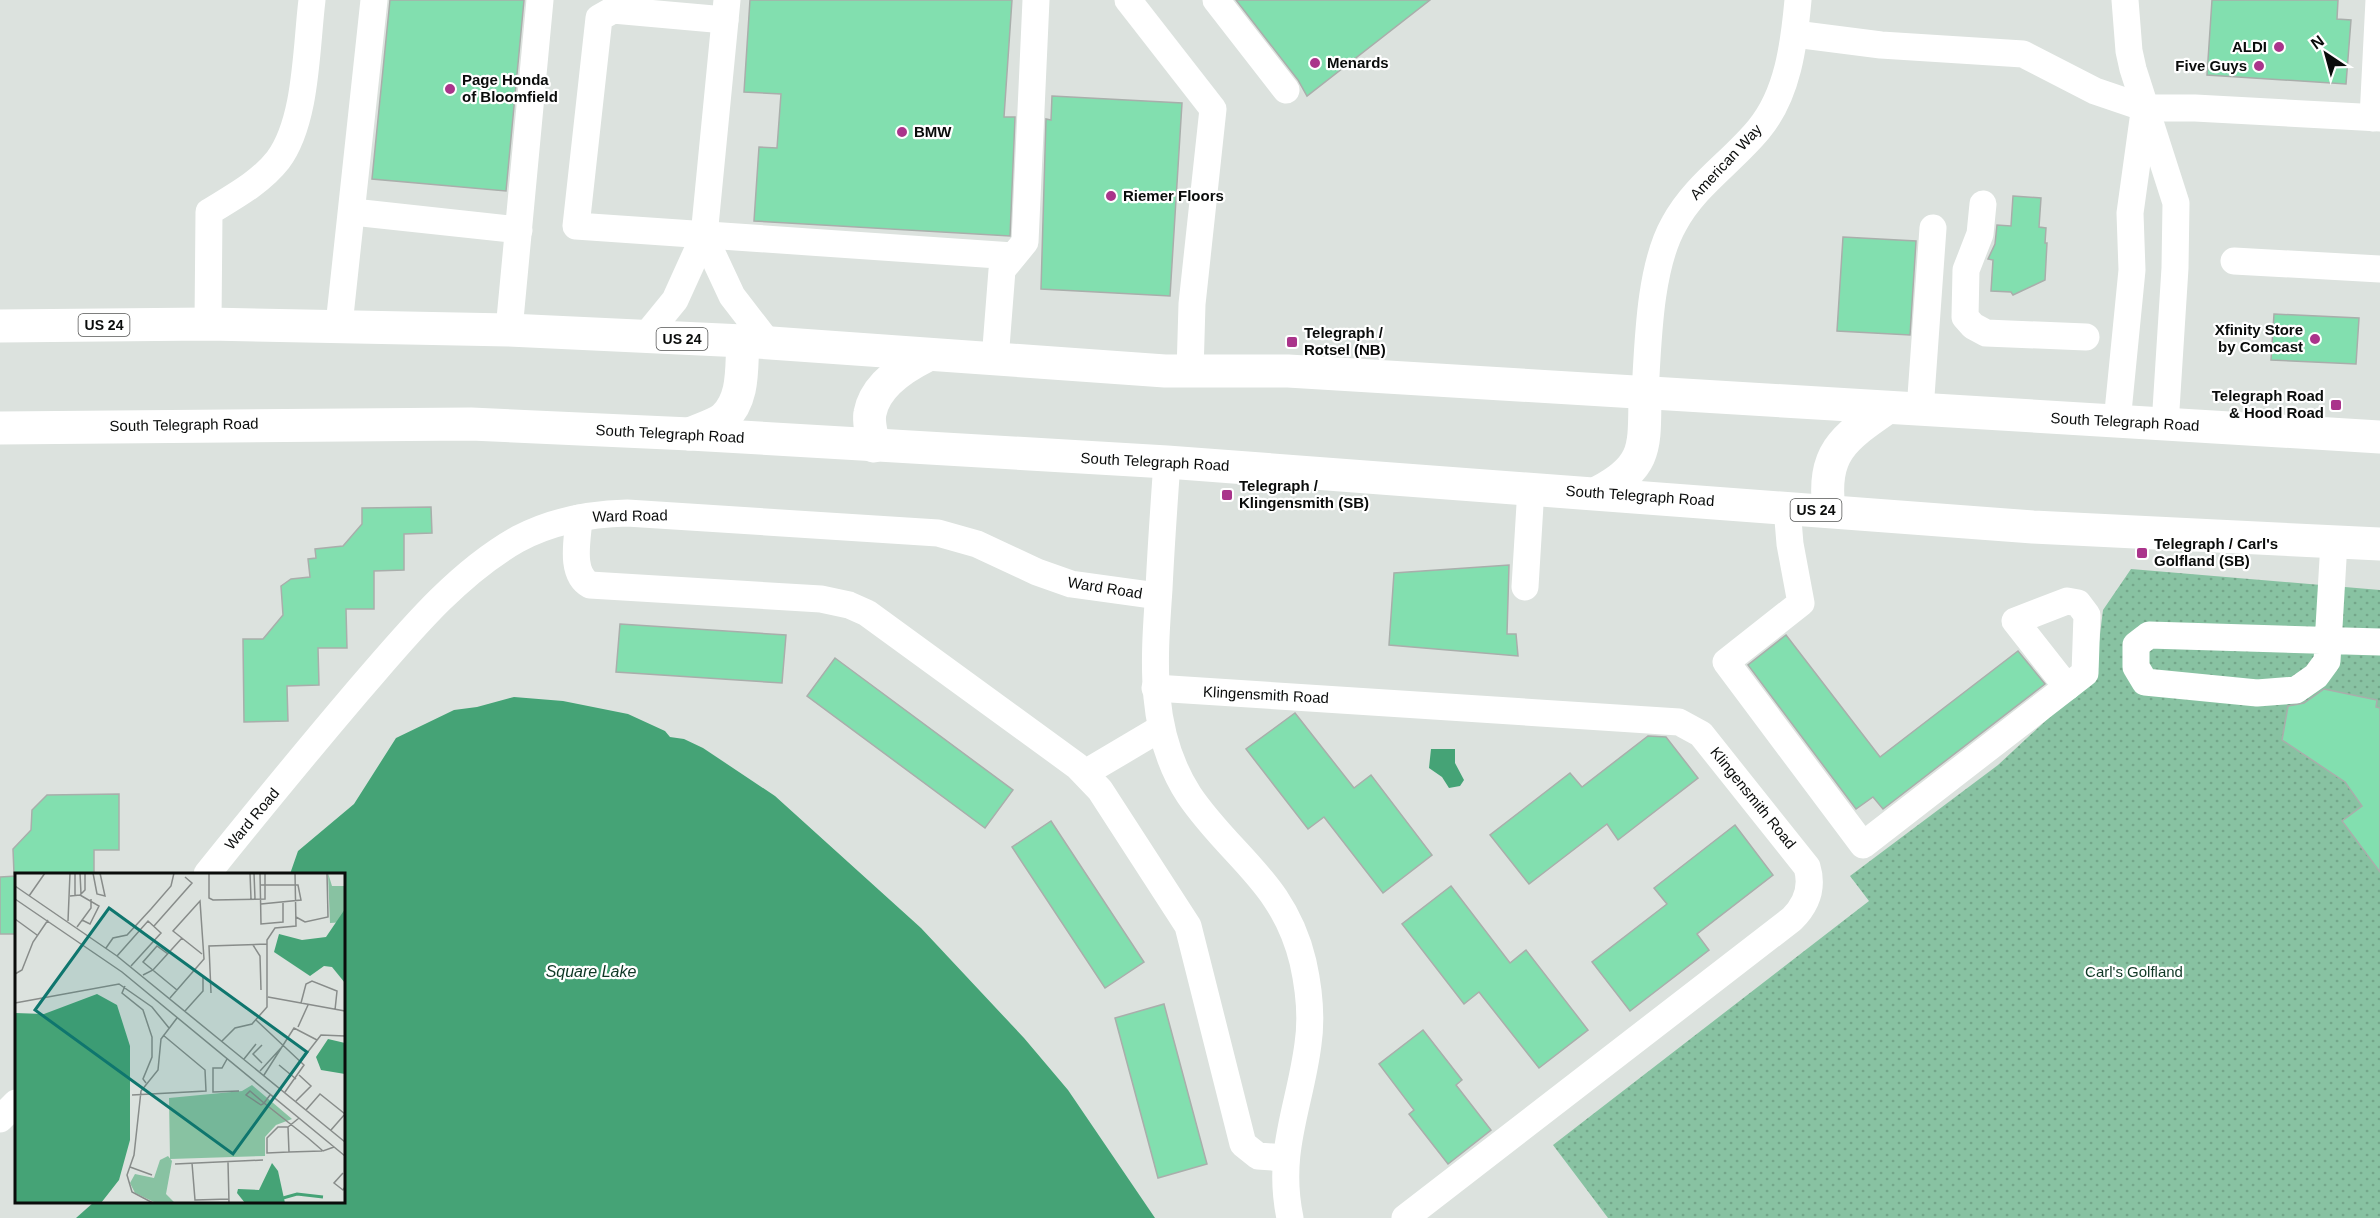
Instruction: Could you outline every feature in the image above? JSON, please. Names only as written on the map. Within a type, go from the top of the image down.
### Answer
[{"type":"highway","name":"South Telegraph Road","points":[[0,326],[339,325],[509,330],[756,343],[1190,372],[1288,371],[2380,437]]},
{"type":"highway","points":[[690,434],[723,419],[733,406],[756,343]]},
{"type":"highway","points":[[874,446],[869,413],[879,394],[891,378],[908,365],[926,356]]},
{"type":"highway","points":[[1599,492],[1633,468],[1641,455],[1645,394]]},
{"type":"highway","points":[[1829,511],[1826,488],[1829,467],[1837,449],[1850,433],[1887,408]]},
{"type":"highway","name":"South Telegraph Road","points":[[0,428],[471,424],[690,434],[1167,462],[1599,492],[2033,527],[2380,544]]},
{"type":"street","points":[[208,324],[209,212],[258,180],[278,160],[291,138],[300,101],[312,0]]},
{"type":"street","points":[[339,325],[353,212],[374,0]]},
{"type":"street","points":[[509,330],[540,0]]},
{"type":"street","points":[[995,360],[1002,270],[1025,242],[1036,0]]},
{"type":"street","points":[[1128,0],[1213,109],[1192,304],[1190,372]]},
{"type":"street","points":[[1216,0],[1286,90]]},
{"type":"street","name":"American Way","points":[[1645,394],[1656,277],[1673,225],[1713,174],[1761,128],[1780,92],[1795,34],[1798,0]]},
{"type":"street","points":[[2125,0],[2129,51],[2176,203],[2175,268],[2165,425]]},
{"type":"street","points":[[1795,34],[1881,45],[2023,54],[2095,91],[2145,108],[2195,108],[2377,118],[2379,0]]},
{"type":"street","points":[[644,338],[675,300],[704,237],[726,10],[613,10],[599,18],[576,226],[704,237],[1013,256]]},
{"type":"street","points":[[2117,422],[2132,270],[2130,213],[2145,108]]},
{"type":"street","points":[[1983,204],[1980,234],[1966,270],[1965,317],[1973,326],[1986,333],[2086,337]]},
{"type":"street","points":[[353,212],[519,230]]},
{"type":"street","points":[[1920,410],[1933,228]]},
{"type":"street","points":[[704,237],[756,343]]},
{"type":"street","points":[[2234,261],[2380,270]]},
{"type":"street","points":[[2132,270],[2175,268]]},
{"type":"street","points":[[1167,462],[1158,596],[1155,688],[1161,728],[1173,764],[1202,813],[1250,864],[1273,894],[1292,929],[1302,960],[1309,998],[1308,1043],[1285,1158],[1285,1183],[1290,1218]]},
{"type":"street","points":[[1525,587],[1531,488]]},
{"type":"street","points":[[1787,507],[1790,544],[1802,603],[1726,662],[1863,844],[2067,687]]},
{"type":"street","name":"Ward Road","points":[[208,873],[379,667],[464,578],[518,539],[539,529],[579,518],[627,513],[927,532],[968,541],[1071,584],[1158,596]]},
{"type":"street","points":[[579,518],[577,570],[582,580],[590,585],[821,599],[849,605],[867,613],[1085,773],[1100,790],[1188,926],[1243,1144],[1258,1156],[1285,1158]]},
{"type":"street","points":[[2334,542],[2330,640],[2327,661],[2316,676],[2296,690],[2257,693],[2145,682],[2136,667],[2136,645],[2149,635],[2330,640],[2380,642]]},
{"type":"street","name":"Klingensmith Road","points":[[1155,688],[1679,722],[1696,730],[1707,740],[1807,867],[1809,880],[1807,896],[1792,919],[1405,1218]]},
{"type":"street","points":[[1085,773],[1161,728]]},
{"type":"street","points":[[0,1119],[15,1104]]},
{"type":"green space","name":"Carl's Golfland","points":[[2131,569],[2380,590],[2380,1218],[1608,1218],[1553,1145],[1869,901],[1850,876],[1998,765],[2095,675],[2103,610]]},
{"type":"water","name":"Square Lake","points":[[514,697],[563,701],[628,714],[665,731],[670,737],[684,739],[703,748],[775,796],[921,928],[1024,1038],[1068,1090],[1155,1218],[76,1218],[93,1203],[345,1203],[345,873],[290,873],[298,851],[354,804],[396,738],[454,710],[477,707]]},
{"type":"water","points":[[1431,749],[1455,749],[1455,763],[1464,780],[1460,786],[1449,788],[1442,777],[1429,768]]},
{"type":"building","name":"Page Honda of Bloomfield","points":[[390,0],[524,0],[506,191],[372,179]]},
{"type":"building","name":"BMW","points":[[750,0],[1012,0],[1004,117],[1015,117],[1010,236],[754,221],[759,147],[777,148],[781,94],[744,92]]},
{"type":"building","name":"Menards","points":[[1236,0],[1430,0],[1307,96],[1298,80]]},
{"type":"building","name":"ALDI","points":[[2212,0],[2338,0],[2337,19],[2351,20],[2346,84],[2207,75]]},
{"type":"building","name":"Riemer Floors","points":[[1052,96],[1182,103],[1170,296],[1041,289],[1046,119],[1051,120]]},
{"type":"building","points":[[2013,196],[2041,198],[2039,227],[2046,228],[2045,243],[2047,243],[2045,280],[2013,295],[2011,292],[1991,291],[1993,260],[1988,259],[1995,244],[1997,225],[2011,226]]},
{"type":"building","points":[[1843,237],[1916,241],[1910,335],[1837,331]]},
{"type":"building","name":"Xfinity Store by Comcast","points":[[2274,314],[2359,318],[2356,364],[2271,360]]},
{"type":"building","points":[[431,507],[432,533],[404,534],[404,570],[374,571],[374,609],[346,609],[347,648],[318,648],[319,685],[287,686],[288,721],[244,722],[243,639],[263,639],[283,615],[281,586],[291,579],[310,577],[308,559],[316,558],[315,549],[343,546],[362,524],[362,508]]},
{"type":"building","points":[[1509,565],[1507,634],[1516,634],[1518,656],[1389,645],[1394,573]]},
{"type":"building","points":[[620,624],[786,635],[782,683],[616,672]]},
{"type":"building","points":[[1786,635],[1880,757],[2018,651],[2045,684],[1883,809],[1873,797],[1856,809],[1748,665]]},
{"type":"building","points":[[835,658],[1013,790],[985,828],[807,696]]},
{"type":"building","points":[[2324,689],[2377,700],[2376,707],[2380,708],[2380,872],[2342,821],[2362,806],[2345,782],[2282,740],[2288,706],[2304,703]]},
{"type":"building","points":[[1295,713],[1354,788],[1371,775],[1432,855],[1383,893],[1324,817],[1308,829],[1246,749]]},
{"type":"building","points":[[1648,736],[1666,737],[1698,778],[1618,840],[1607,824],[1529,884],[1490,835],[1570,773],[1582,787]]},
{"type":"building","points":[[119,794],[119,850],[94,850],[94,873],[14,874],[13,849],[31,830],[32,810],[47,795]]},
{"type":"building","points":[[1051,821],[1144,962],[1105,988],[1012,847]]},
{"type":"building","points":[[1735,825],[1773,875],[1697,934],[1709,950],[1630,1011],[1592,962],[1667,904],[1654,888]]},
{"type":"building","points":[[15,876],[15,934],[0,934],[0,877]]},
{"type":"building","points":[[1451,886],[1510,963],[1526,950],[1588,1030],[1539,1068],[1479,992],[1464,1004],[1402,924]]},
{"type":"building","points":[[1164,1004],[1207,1164],[1158,1178],[1115,1018]]},
{"type":"building","points":[[1423,1030],[1462,1080],[1456,1085],[1491,1130],[1448,1164],[1409,1114],[1414,1110],[1379,1064]]},
{"type":"place","name":"ALDI","points":[[2279,47]]},
{"type":"place","name":"Menards","points":[[1315,63]]},
{"type":"place","name":"Five Guys","points":[[2259,66]]},
{"type":"place","name":"Page Honda of Bloomfield","points":[[450,89]]},
{"type":"place","name":"BMW","points":[[902,132]]},
{"type":"place","name":"Riemer Floors","points":[[1111,196]]},
{"type":"place","name":"Xfinity Store by Comcast","points":[[2315,339]]},
{"type":"place","name":"Telegraph / Rotsel (NB)","points":[[1292,342]]},
{"type":"place","name":"Telegraph Road & Hood Road","points":[[2336,405]]},
{"type":"place","name":"Telegraph / Klingensmith (SB)","points":[[1227,495]]},
{"type":"place","name":"Telegraph / Carl's Golfland (SB)","points":[[2142,553]]}]
